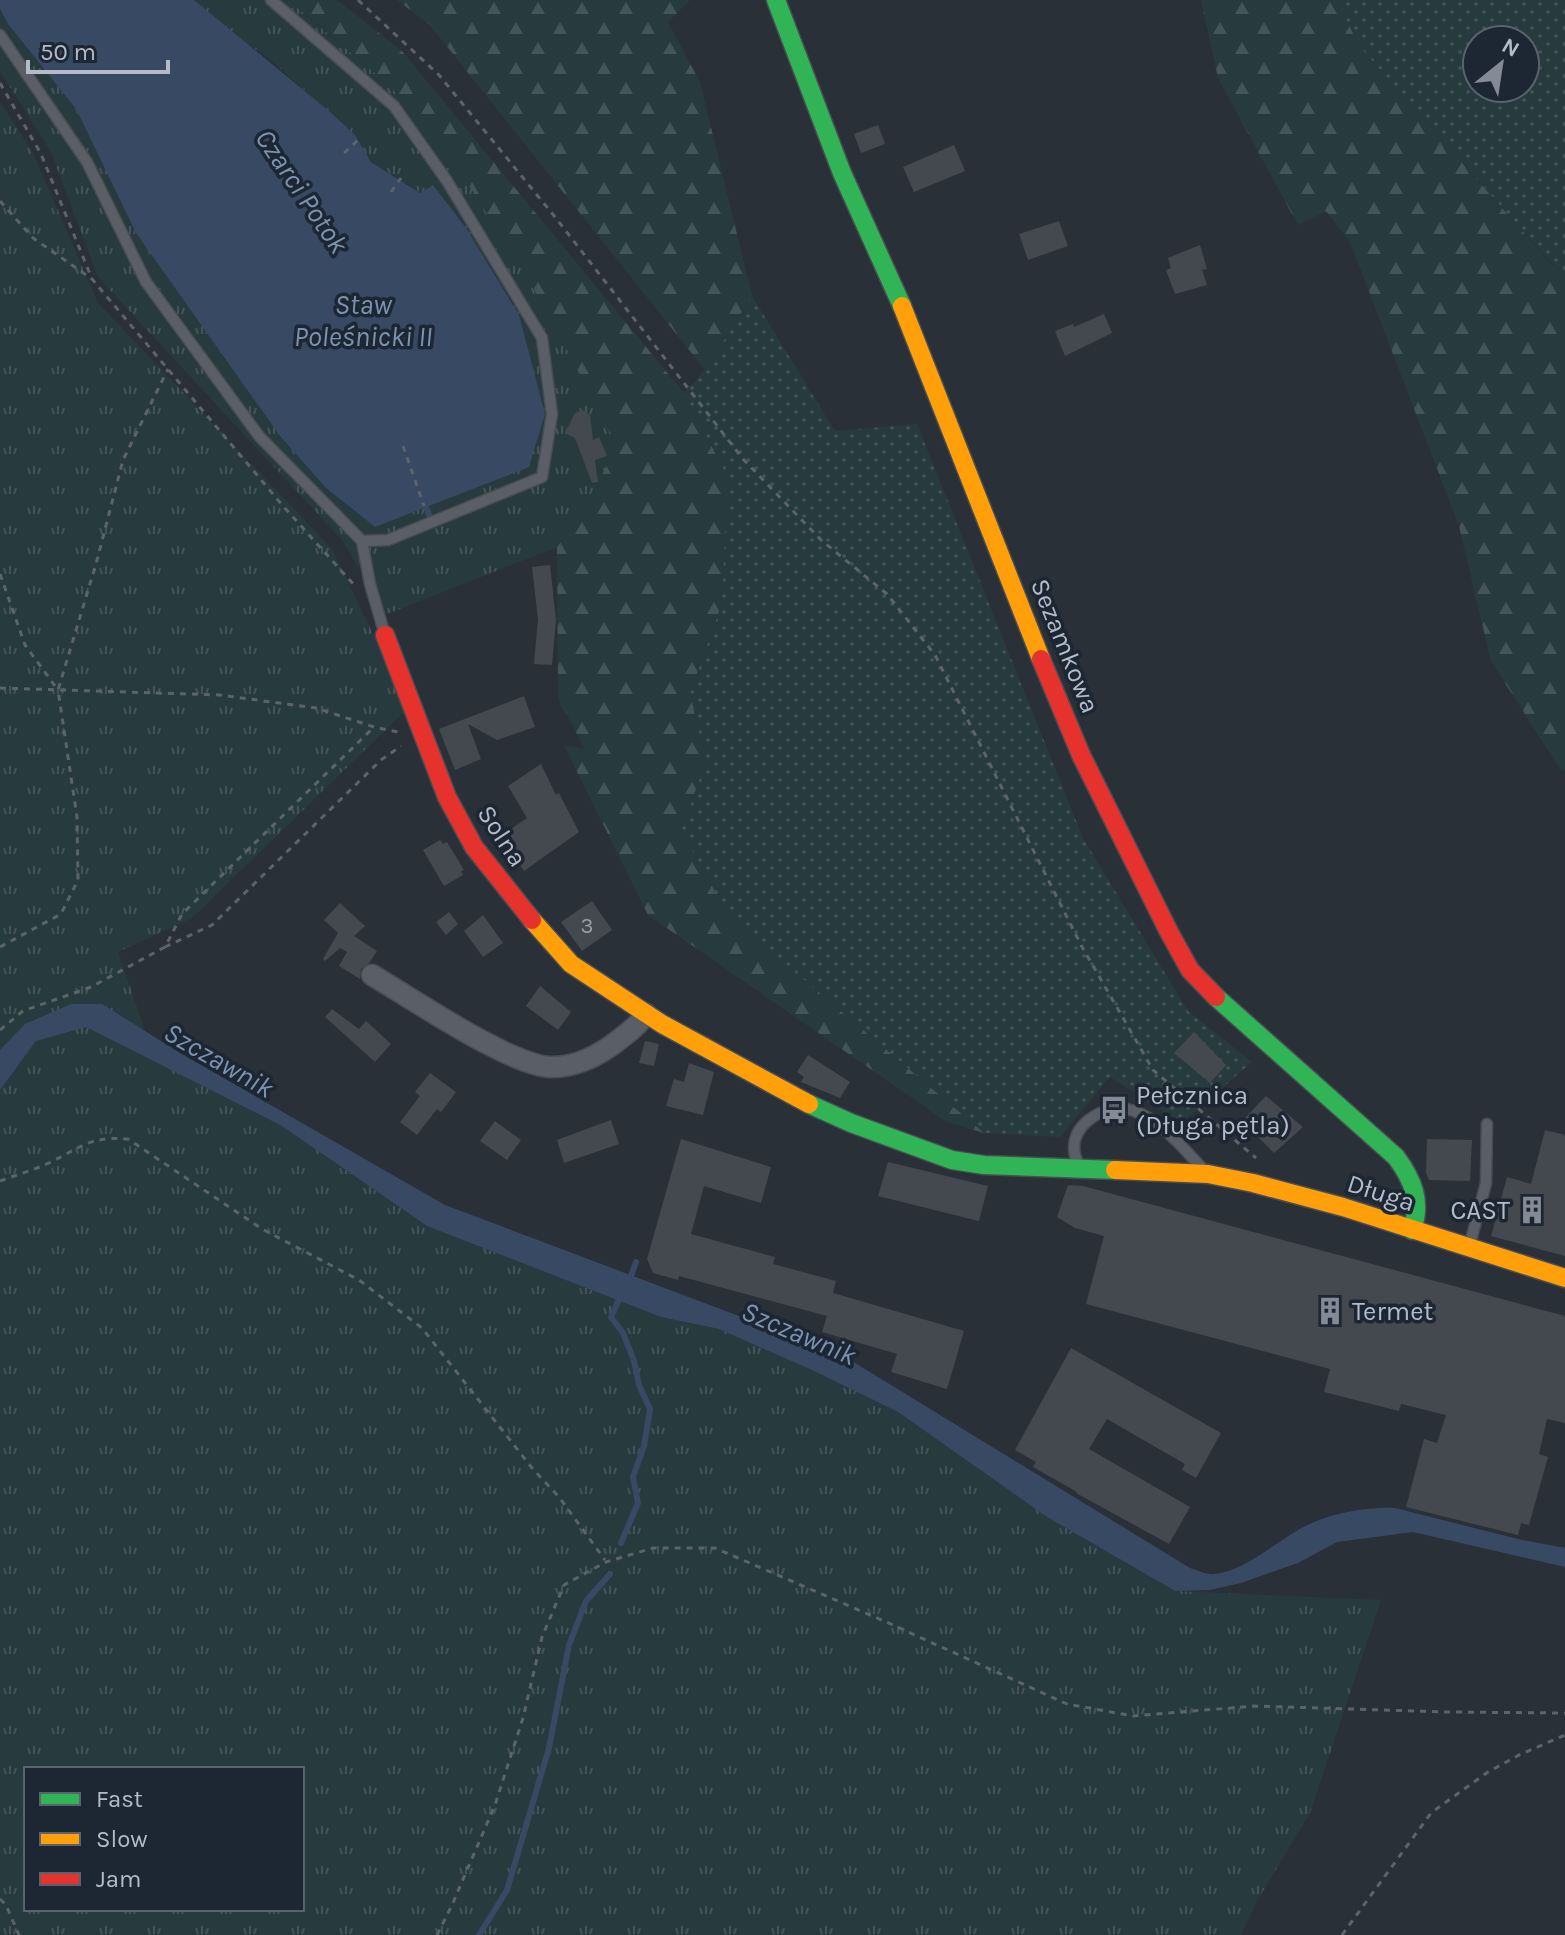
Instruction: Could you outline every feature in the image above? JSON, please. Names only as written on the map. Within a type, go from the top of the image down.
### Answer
[{"type":"street","name":"Sezamkowa","points":[[776,0],[842,173],[912,327],[1050,682],[1081,755],[1169,932],[1190,970],[1224,1005],[1396,1157],[1413,1180],[1418,1209],[1412,1230]]},
{"type":"street","name":"Solna","points":[[385,635],[447,797],[474,847],[550,943],[571,964],[646,1014],[793,1097],[851,1123],[952,1160],[984,1165],[1208,1174]]},
{"type":"street","points":[[372,975],[521,1061],[552,1067],[581,1062],[604,1052],[641,1022],[646,1014]]},
{"type":"street","name":"Długa","points":[[1208,1174],[1272,1188],[1565,1278]]},
{"type":"lane","points":[[271,0],[394,106],[447,181],[542,338],[552,414],[542,477],[388,540],[362,541]]},
{"type":"lane","points":[[0,35],[87,162],[146,282],[259,436],[362,541],[370,584],[385,635]]},
{"type":"lane","points":[[1081,1168],[1072,1143],[1077,1131],[1090,1119],[1114,1110],[1131,1109],[1145,1116],[1178,1143],[1208,1174]]},
{"type":"lane","points":[[1469,1248],[1486,1183],[1487,1124]]},
{"type":"path","points":[[358,0],[439,75],[555,217],[743,459],[821,540],[887,594],[935,655],[1081,945],[1153,1070],[1263,1165],[1270,1173],[1272,1188]]},
{"type":"path","points":[[0,83],[41,154],[92,279]]},
{"type":"path","points":[[344,153],[358,140]]},
{"type":"path","points":[[391,192],[401,178]]},
{"type":"path","points":[[0,201],[33,238],[92,279],[283,506],[357,588]]},
{"type":"path","points":[[0,947],[61,914],[78,880],[77,817],[58,690],[123,460],[168,369]]},
{"type":"path","points":[[403,446],[424,506]]},
{"type":"path","points":[[0,574],[25,645],[58,690]]},
{"type":"path","points":[[0,688],[220,695],[316,708],[374,727],[422,735]]},
{"type":"path","points":[[165,947],[182,914],[374,727]]},
{"type":"path","points":[[0,1030],[23,1011],[91,987],[212,925],[381,760],[422,735]]},
{"type":"path","points":[[0,1181],[48,1163],[82,1144],[105,1137],[128,1139],[262,1229],[359,1280],[422,1328],[522,1456],[559,1497],[606,1562]]},
{"type":"path","points":[[437,1935],[495,1805],[523,1718],[542,1637],[564,1585],[606,1562],[653,1548],[715,1548],[1067,1704],[1133,1716],[1254,1706],[1565,1713]]},
{"type":"path","points":[[1342,1935],[1431,1813],[1488,1772],[1565,1735]]},
{"type":"path","points":[[0,1899],[6,1905],[19,1935]]},
{"type":"green space","points":[[194,0],[288,0],[389,85],[457,166],[546,309],[616,445],[591,499],[557,547],[387,614],[342,540],[98,277],[51,152],[0,71],[0,9],[8,24],[76,109],[136,233],[280,436],[326,488],[375,527],[519,315],[466,228],[433,185],[421,193],[370,161],[355,135],[267,57],[233,35]]},
{"type":"green space","points":[[289,0],[337,0],[402,51],[684,393],[728,478],[721,606],[690,692],[705,764],[681,830],[728,915],[984,1133],[947,1122],[648,915],[564,745],[585,749],[558,698],[557,547],[591,499],[389,85]]},
{"type":"green space","points":[[397,0],[690,0],[668,22],[700,82],[752,296],[705,370],[429,24]]},
{"type":"green space","points":[[1201,0],[1336,0],[1360,47],[1553,266],[1565,271],[1565,771],[1560,769],[1491,661],[1459,526],[1350,242],[1326,211],[1298,225],[1218,78]]},
{"type":"green space","points":[[1336,0],[1565,0],[1565,271],[1554,266],[1360,47]]},
{"type":"green space","points":[[0,102],[32,151],[98,303],[332,549],[374,636],[404,712],[192,918],[118,952],[155,1060],[282,1126],[427,1226],[661,1317],[719,1329],[898,1412],[1047,1517],[1175,1591],[1381,1600],[1310,1813],[1257,1901],[1241,1935],[0,1935]]},
{"type":"green space","points":[[752,296],[835,431],[917,424],[1083,838],[1188,1011],[1252,1062],[1181,1123],[1110,1077],[1060,1137],[984,1133],[728,915],[681,830],[705,764],[690,692],[721,606],[728,478],[684,393],[705,370]]},
{"type":"water","name":"Staw Poleśnicki II","points":[[0,0],[194,0],[329,111],[355,135],[371,162],[420,193],[433,185],[466,228],[519,315],[545,414],[529,467],[375,527],[326,488],[280,436],[136,233],[76,109],[8,24],[0,9]]},
{"type":"water","points":[[71,1004],[102,1004],[180,1053],[445,1205],[842,1355],[1190,1568],[1211,1574],[1227,1571],[1252,1560],[1323,1518],[1385,1508],[1565,1548],[1565,1567],[1413,1532],[1337,1542],[1298,1563],[1241,1583],[1210,1590],[1175,1591],[1047,1517],[898,1412],[719,1329],[661,1317],[427,1226],[282,1126],[86,1027],[36,1041],[0,1090],[0,1050],[25,1024]]},
{"type":"building","points":[[878,125],[885,144],[861,153],[854,134]]},
{"type":"building","points":[[954,145],[965,171],[914,192],[903,167]]},
{"type":"building","points":[[1059,221],[1068,246],[1028,260],[1019,234]]},
{"type":"building","points":[[1200,245],[1207,269],[1202,270],[1207,285],[1175,294],[1166,270],[1171,268],[1168,258]]},
{"type":"building","points":[[1104,314],[1112,333],[1065,356],[1055,331],[1073,324],[1074,327]]},
{"type":"building","points":[[582,410],[590,415],[593,440],[599,437],[607,456],[595,460],[598,482],[592,483],[575,438],[565,433],[575,413]]},
{"type":"building","points":[[550,565],[556,620],[552,665],[534,664],[538,619],[532,567]]},
{"type":"building","points":[[524,696],[535,727],[497,740],[468,724],[481,759],[455,770],[439,729]]},
{"type":"building","points":[[541,764],[579,832],[524,871],[500,837],[527,818],[508,786]]},
{"type":"building","points":[[440,840],[443,844],[447,842],[464,870],[461,871],[463,875],[444,886],[423,850]]},
{"type":"building","points":[[592,901],[612,930],[582,951],[561,922]]},
{"type":"building","points":[[340,903],[365,926],[354,936],[377,951],[361,969],[360,979],[339,966],[347,952],[340,948],[325,961],[323,959],[338,933],[324,920]]},
{"type":"building","points":[[449,912],[458,924],[446,935],[436,922]]},
{"type":"building","points":[[483,915],[503,943],[483,957],[464,931]]},
{"type":"building","points":[[540,986],[571,1012],[558,1030],[526,1006]]},
{"type":"building","points":[[332,1009],[359,1029],[366,1021],[391,1044],[375,1062],[325,1017]]},
{"type":"building","points":[[1194,1032],[1226,1065],[1210,1083],[1174,1053]]},
{"type":"building","points":[[645,1041],[659,1044],[654,1066],[639,1063]]},
{"type":"building","points":[[808,1055],[850,1082],[840,1098],[801,1082],[804,1077],[797,1072]]},
{"type":"building","points":[[689,1063],[714,1072],[703,1115],[666,1106],[674,1079],[684,1082]]},
{"type":"building","points":[[430,1073],[456,1092],[441,1112],[437,1109],[417,1135],[400,1122],[420,1096],[415,1092]]},
{"type":"building","points":[[1266,1096],[1303,1127],[1274,1153],[1242,1121]]},
{"type":"building","points":[[611,1120],[619,1144],[564,1163],[557,1140]]},
{"type":"building","points":[[495,1121],[521,1140],[507,1160],[480,1141]]},
{"type":"building","name":"CAST","points":[[1545,1130],[1565,1135],[1565,1256],[1491,1236],[1507,1177],[1531,1184]]},
{"type":"building","points":[[681,1139],[771,1167],[761,1203],[704,1186],[691,1234],[775,1257],[773,1264],[836,1281],[833,1293],[964,1331],[947,1389],[891,1372],[897,1354],[822,1332],[827,1316],[679,1276],[678,1280],[653,1273],[647,1259]]},
{"type":"building","points":[[1427,1139],[1472,1140],[1470,1181],[1429,1180],[1426,1173]]},
{"type":"building","points":[[888,1162],[988,1186],[979,1221],[878,1196]]},
{"type":"building","name":"Termet","points":[[1068,1185],[1083,1186],[1565,1316],[1565,1423],[1547,1419],[1539,1454],[1548,1457],[1529,1525],[1521,1523],[1518,1535],[1406,1507],[1424,1439],[1437,1443],[1446,1415],[1401,1404],[1399,1411],[1324,1392],[1330,1369],[1086,1304],[1104,1236],[1075,1228],[1057,1217]]},
{"type":"building","points":[[1071,1348],[1221,1433],[1196,1478],[1182,1470],[1185,1464],[1107,1419],[1089,1449],[1190,1507],[1169,1544],[1033,1467],[1036,1462],[1015,1450]]},
{"type":"waterway","name":"Czarci Potok","points":[[424,502],[430,517]]},
{"type":"waterway","name":"Czarci Potok","points":[[629,1282],[636,1262]]},
{"type":"waterway","points":[[621,1295],[611,1317],[623,1333],[650,1409],[644,1446],[633,1477],[638,1503],[621,1543]]},
{"type":"waterway","points":[[479,1935],[507,1890],[549,1748],[569,1645],[586,1601],[610,1574]]},
{"type":"traffic: fast","points":[[776,0],[842,173],[902,306]]},
{"type":"traffic: fast","points":[[1216,997],[1396,1157],[1407,1174],[1416,1201],[1412,1230]]},
{"type":"traffic: fast","points":[[809,1104],[952,1160],[984,1165],[1115,1170]]},
{"type":"traffic: slow","points":[[902,306],[1041,659]]},
{"type":"traffic: slow","points":[[532,920],[571,964],[662,1024],[809,1104]]},
{"type":"traffic: slow","points":[[1115,1170],[1208,1174],[1253,1183],[1343,1207],[1565,1278]]},
{"type":"traffic: jam","points":[[385,635],[447,797],[474,847],[532,920]]},
{"type":"traffic: jam","points":[[1041,659],[1081,755],[1169,932],[1190,970],[1216,997]]},
{"type":"place","name":"Pełcznica (Długa pętla)","points":[[1114,1110]]},
{"type":"place","name":"CAST","points":[[1532,1210]]},
{"type":"place","name":"Termet","points":[[1330,1311]]},
{"type":"water label","name":"Szczawnik","points":[[219,1060]]},
{"type":"water label","name":"Szczawnik","points":[[799,1333]]}]
